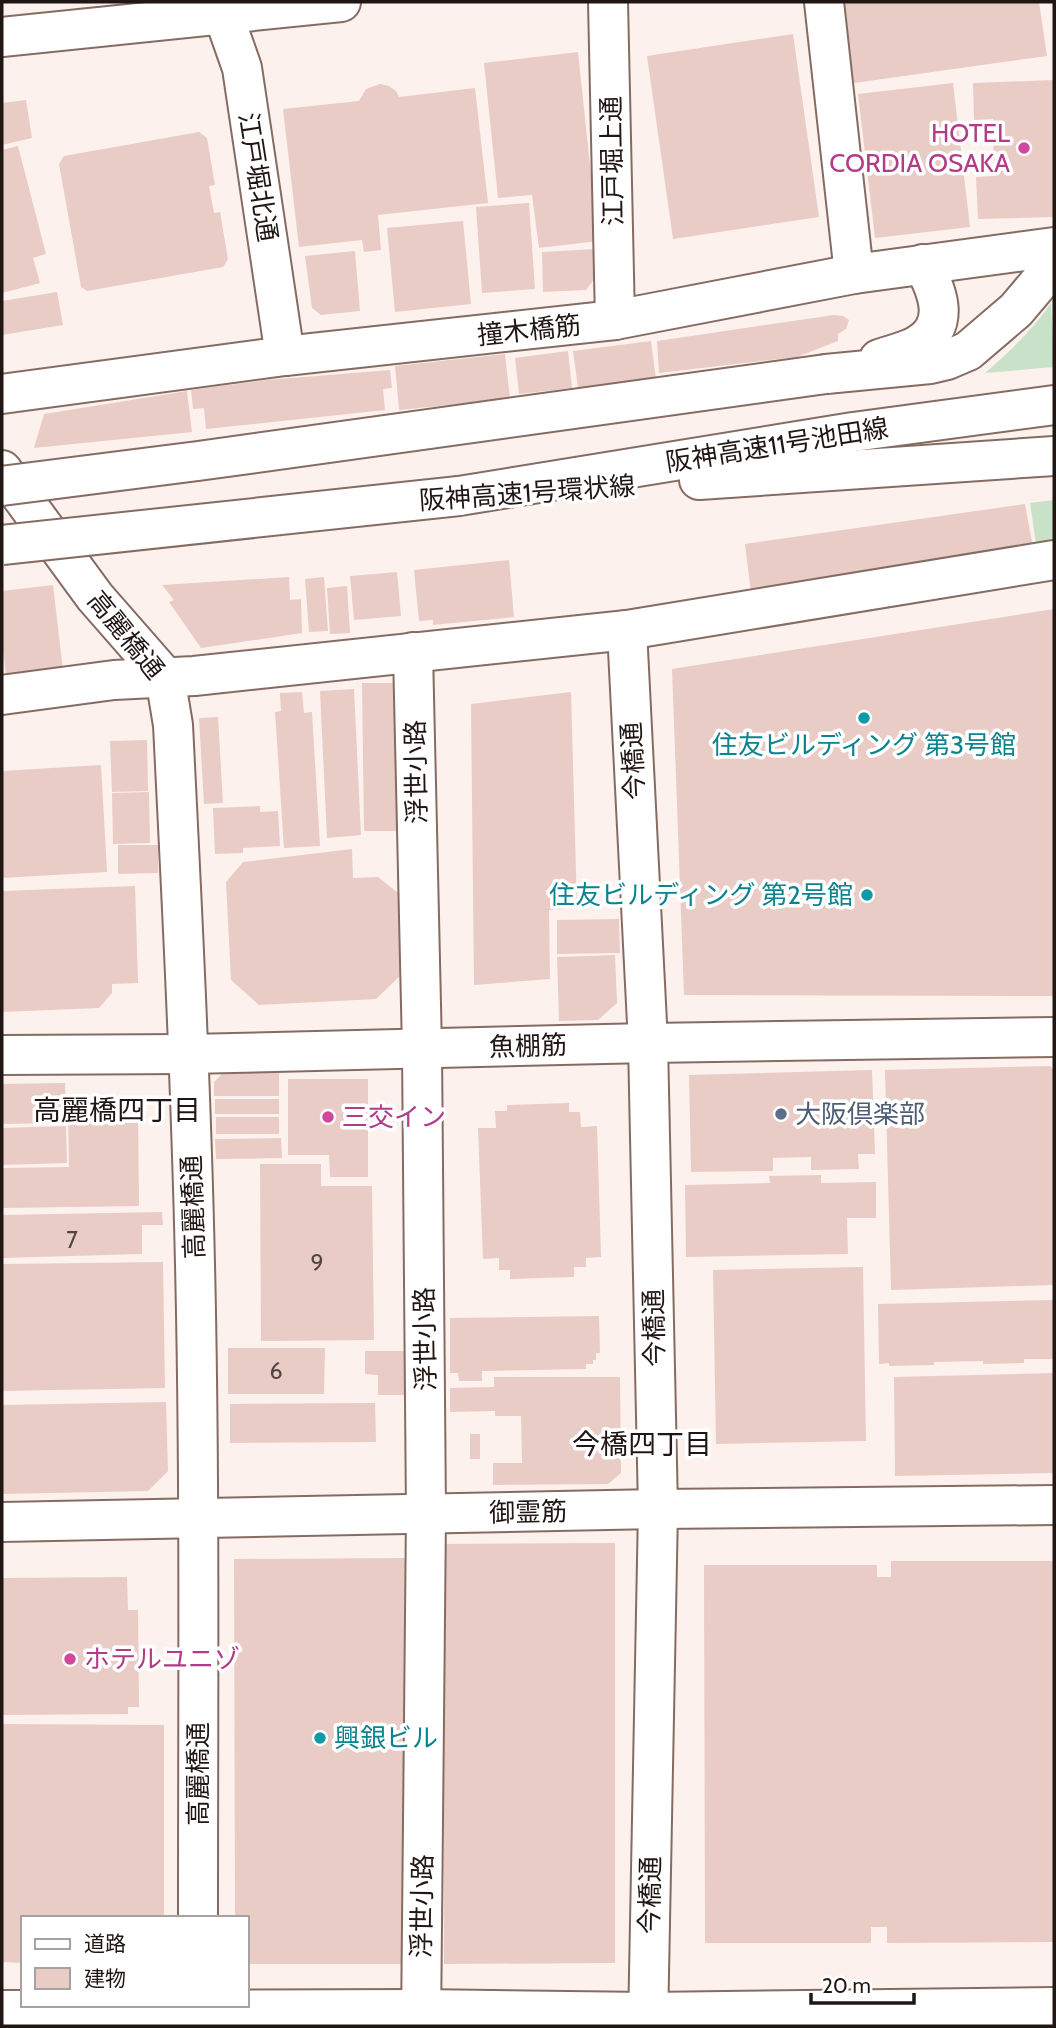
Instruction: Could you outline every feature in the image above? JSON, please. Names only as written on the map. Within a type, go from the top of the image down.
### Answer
[{"type":"main road","points":[[2,37],[221,8],[341,2]]},
{"type":"main road","name":"江戸堀上通","points":[[608,2],[615,320]]},
{"type":"main road","points":[[824,2],[854,274]]},
{"type":"main road","name":"江戸堀北通","points":[[221,8],[242,68],[285,356]]},
{"type":"main road","name":"撞木橋筋","points":[[2,394],[285,356],[615,320],[854,274],[1054,247]]},
{"type":"main road","points":[[826,374],[915,346],[931,334],[939,318],[938,299],[923,264]]},
{"type":"main road","points":[[2,486],[225,458],[826,374],[930,364],[968,351],[1016,310],[1054,265]]},
{"type":"main road","name":"阪神高速11号池田線","points":[[459,496],[853,432],[1054,405]]},
{"type":"main road","name":"阪神高速1号環状線","points":[[2,545],[459,496],[1054,456]]},
{"type":"main road","name":"高麗橋通","points":[[2,470],[95,597],[165,677],[173,725],[189,1054],[195,1265],[198,1916]]},
{"type":"main road","points":[[2,695],[114,680],[627,630],[1054,560]]},
{"type":"main road","name":"今橋通","points":[[627,630],[648,1043],[657,1509],[648,2019]]},
{"type":"main road","name":"浮世小路","points":[[414,652],[422,1049],[426,1514],[421,2018]]},
{"type":"main road","name":"魚棚筋","points":[[2,1055],[189,1054],[1054,1037]]},
{"type":"main road","name":"御霊筋","points":[[2,1521],[1054,1505]]},
{"type":"main road","points":[[2,2010],[421,2018],[648,2019],[1054,2007]]},
{"type":"green space","points":[[1051,303],[1054,367],[985,373],[1020,340]]},
{"type":"green space","points":[[1054,500],[1054,548],[1037,551],[1030,503]]},
{"type":"building","points":[[842,2],[1039,2],[1047,56],[854,83]]},
{"type":"building","points":[[793,34],[819,217],[673,239],[647,56]]},
{"type":"building","points":[[578,52],[598,241],[539,248],[532,195],[498,198],[484,63]]},
{"type":"building","name":"HOTEL CORDIA OSAKA","points":[[1054,80],[1054,217],[978,219],[976,177],[994,176],[993,119],[974,120],[973,83]]},
{"type":"building","points":[[953,83],[970,227],[875,238],[858,94]]},
{"type":"building","points":[[380,84],[389,86],[399,97],[475,88],[488,203],[378,215],[381,250],[364,252],[362,240],[299,247],[283,109],[359,101],[366,89]]},
{"type":"building","points":[[26,100],[32,138],[2,145],[2,103]]},
{"type":"building","points":[[199,132],[207,138],[215,185],[209,186],[214,213],[220,212],[228,259],[223,267],[87,291],[81,287],[59,164],[64,156]]},
{"type":"building","points":[[18,146],[46,254],[33,258],[40,283],[2,293],[2,150]]},
{"type":"building","points":[[529,203],[535,289],[482,293],[476,207]]},
{"type":"building","points":[[463,221],[471,304],[395,312],[387,228]]},
{"type":"building","points":[[596,249],[598,274],[586,290],[543,292],[542,252]]},
{"type":"building","points":[[355,251],[360,311],[321,315],[312,308],[305,256]]},
{"type":"building","points":[[57,292],[63,325],[2,335],[2,301]]},
{"type":"building","points":[[834,315],[849,320],[846,329],[838,334],[838,341],[797,357],[659,373],[657,341]]},
{"type":"building","points":[[651,341],[656,379],[578,388],[573,351]]},
{"type":"building","points":[[568,351],[572,388],[519,394],[515,358]]},
{"type":"building","points":[[505,354],[510,399],[399,410],[395,366]]},
{"type":"building","points":[[390,370],[392,388],[383,389],[385,410],[206,429],[204,408],[193,409],[191,390],[267,380]]},
{"type":"building","points":[[187,391],[192,432],[34,448],[44,414]]},
{"type":"building","points":[[1025,504],[1034,553],[751,593],[745,544]]},
{"type":"building","points":[[509,560],[514,617],[433,625],[433,620],[419,621],[414,570]]},
{"type":"building","points":[[397,572],[401,616],[354,620],[350,576]]},
{"type":"building","points":[[289,577],[290,600],[301,599],[302,633],[201,648],[169,602],[174,600],[162,585]]},
{"type":"building","points":[[324,577],[328,631],[309,632],[305,579]]},
{"type":"building","points":[[53,585],[63,670],[6,676],[2,639],[2,591]]},
{"type":"building","points":[[347,586],[350,633],[330,634],[327,588]]},
{"type":"building","points":[[1054,609],[1054,996],[684,995],[672,669]]},
{"type":"building","points":[[362,683],[406,683],[407,831],[364,831]]},
{"type":"building","points":[[354,689],[361,835],[327,838],[320,691]]},
{"type":"building","points":[[302,692],[304,713],[312,712],[320,846],[284,848],[275,712],[281,711],[280,693]]},
{"type":"building","points":[[571,692],[577,908],[549,910],[550,979],[474,985],[471,704]]},
{"type":"building","points":[[218,717],[223,803],[204,804],[199,718]]},
{"type":"building","points":[[147,740],[148,791],[112,792],[110,741]]},
{"type":"building","points":[[101,765],[107,872],[2,878],[2,771]]},
{"type":"building","points":[[149,792],[150,843],[113,844],[112,793]]},
{"type":"building","points":[[260,806],[260,812],[278,811],[280,846],[243,848],[243,853],[215,854],[213,808]]},
{"type":"building","points":[[118,845],[158,845],[158,873],[118,874]]},
{"type":"building","points":[[352,849],[353,878],[378,877],[398,893],[402,974],[376,999],[259,1005],[231,980],[226,882],[243,862]]},
{"type":"building","points":[[135,886],[138,983],[112,984],[112,993],[99,1008],[2,1012],[2,891]]},
{"type":"building","points":[[619,919],[620,953],[557,954],[557,920]]},
{"type":"building","points":[[615,955],[617,1003],[598,1020],[559,1021],[557,957]]},
{"type":"building","points":[[1050,1066],[1054,1070],[1054,1285],[891,1290],[885,1070]]},
{"type":"building","name":"大阪倶楽部","points":[[872,1070],[875,1154],[858,1154],[859,1169],[811,1170],[811,1157],[773,1158],[773,1171],[691,1172],[689,1075]]},
{"type":"building","points":[[225,1071],[279,1071],[279,1096],[214,1096],[214,1082]]},
{"type":"building","name":"三交イン","points":[[288,1079],[368,1079],[368,1177],[330,1177],[329,1155],[288,1155]]},
{"type":"building","points":[[65,1083],[66,1123],[2,1124],[2,1084]]},
{"type":"building","points":[[215,1099],[279,1099],[279,1114],[215,1114]]},
{"type":"building","points":[[569,1103],[569,1112],[580,1112],[581,1127],[597,1126],[601,1257],[586,1258],[586,1267],[574,1267],[574,1277],[510,1279],[510,1270],[499,1270],[499,1258],[483,1259],[478,1128],[496,1128],[495,1111],[507,1111],[507,1105]]},
{"type":"building","points":[[138,1108],[139,1206],[2,1208],[2,1168],[69,1167],[68,1109]]},
{"type":"building","points":[[216,1117],[279,1117],[279,1134],[216,1134]]},
{"type":"building","points":[[66,1126],[67,1163],[2,1165],[2,1128]]},
{"type":"building","points":[[281,1138],[282,1158],[216,1159],[215,1139]]},
{"type":"building","points":[[260,1164],[321,1164],[321,1186],[372,1186],[374,1340],[261,1341]]},
{"type":"building","points":[[821,1175],[821,1183],[876,1182],[876,1218],[847,1218],[848,1254],[686,1257],[685,1185],[770,1183],[769,1176]]},
{"type":"building","points":[[162,1212],[163,1225],[142,1225],[142,1254],[2,1258],[2,1215]]},
{"type":"building","points":[[163,1262],[165,1388],[2,1391],[2,1264]]},
{"type":"building","points":[[863,1267],[866,1441],[716,1444],[713,1270]]},
{"type":"building","points":[[1054,1300],[1054,1359],[1024,1359],[1024,1363],[983,1364],[983,1361],[934,1362],[934,1365],[879,1364],[878,1304]]},
{"type":"building","points":[[599,1316],[600,1353],[596,1353],[593,1364],[586,1364],[586,1369],[482,1371],[482,1381],[459,1381],[458,1373],[450,1373],[450,1318]]},
{"type":"building","points":[[228,1348],[325,1348],[324,1394],[228,1394]]},
{"type":"building","points":[[365,1351],[415,1351],[415,1372],[405,1372],[406,1395],[378,1395],[378,1375],[365,1374]]},
{"type":"building","points":[[1054,1373],[1054,1473],[895,1476],[894,1377]]},
{"type":"building","points":[[494,1377],[620,1377],[621,1473],[608,1484],[493,1485],[493,1463],[522,1463],[521,1416],[495,1416],[495,1411],[450,1412],[450,1388],[494,1387]]},
{"type":"building","points":[[166,1402],[168,1471],[148,1491],[2,1494],[2,1405]]},
{"type":"building","points":[[375,1403],[376,1442],[230,1443],[230,1404]]},
{"type":"building","points":[[470,1434],[480,1434],[480,1459],[470,1459]]},
{"type":"building","points":[[615,1543],[615,1963],[444,1964],[443,1544]]},
{"type":"building","name":"興銀ビル","points":[[406,1558],[406,1964],[248,1964],[248,1916],[235,1916],[234,1559]]},
{"type":"building","points":[[891,1561],[1054,1561],[1054,1942],[887,1943],[887,1927],[871,1927],[871,1943],[705,1943],[704,1565],[877,1565],[877,1577],[891,1577]]},
{"type":"building","name":"ホテルユニゾ","points":[[127,1577],[128,1610],[138,1610],[139,1707],[128,1707],[128,1714],[2,1715],[2,1578]]},
{"type":"building","points":[[2,1724],[164,1725],[164,1916],[21,1916],[21,1963],[2,1962]]},
{"type":"place","name":"HOTEL CORDIA OSAKA","points":[[1024,148]]},
{"type":"place","name":"住友ビルディング 第3号館","points":[[864,718]]},
{"type":"place","name":"住友ビルディング 第2号館","points":[[867,895]]},
{"type":"place","name":"大阪倶楽部","points":[[781,1114]]},
{"type":"place","name":"三交イン","points":[[328,1117]]},
{"type":"place","name":"ホテルユニゾ","points":[[70,1659]]},
{"type":"place","name":"興銀ビル","points":[[320,1738]]},
{"type":"district","name":"高麗橋四丁目","points":[[117,1110]]},
{"type":"district","name":"今橋四丁目","points":[[642,1444]]}]
